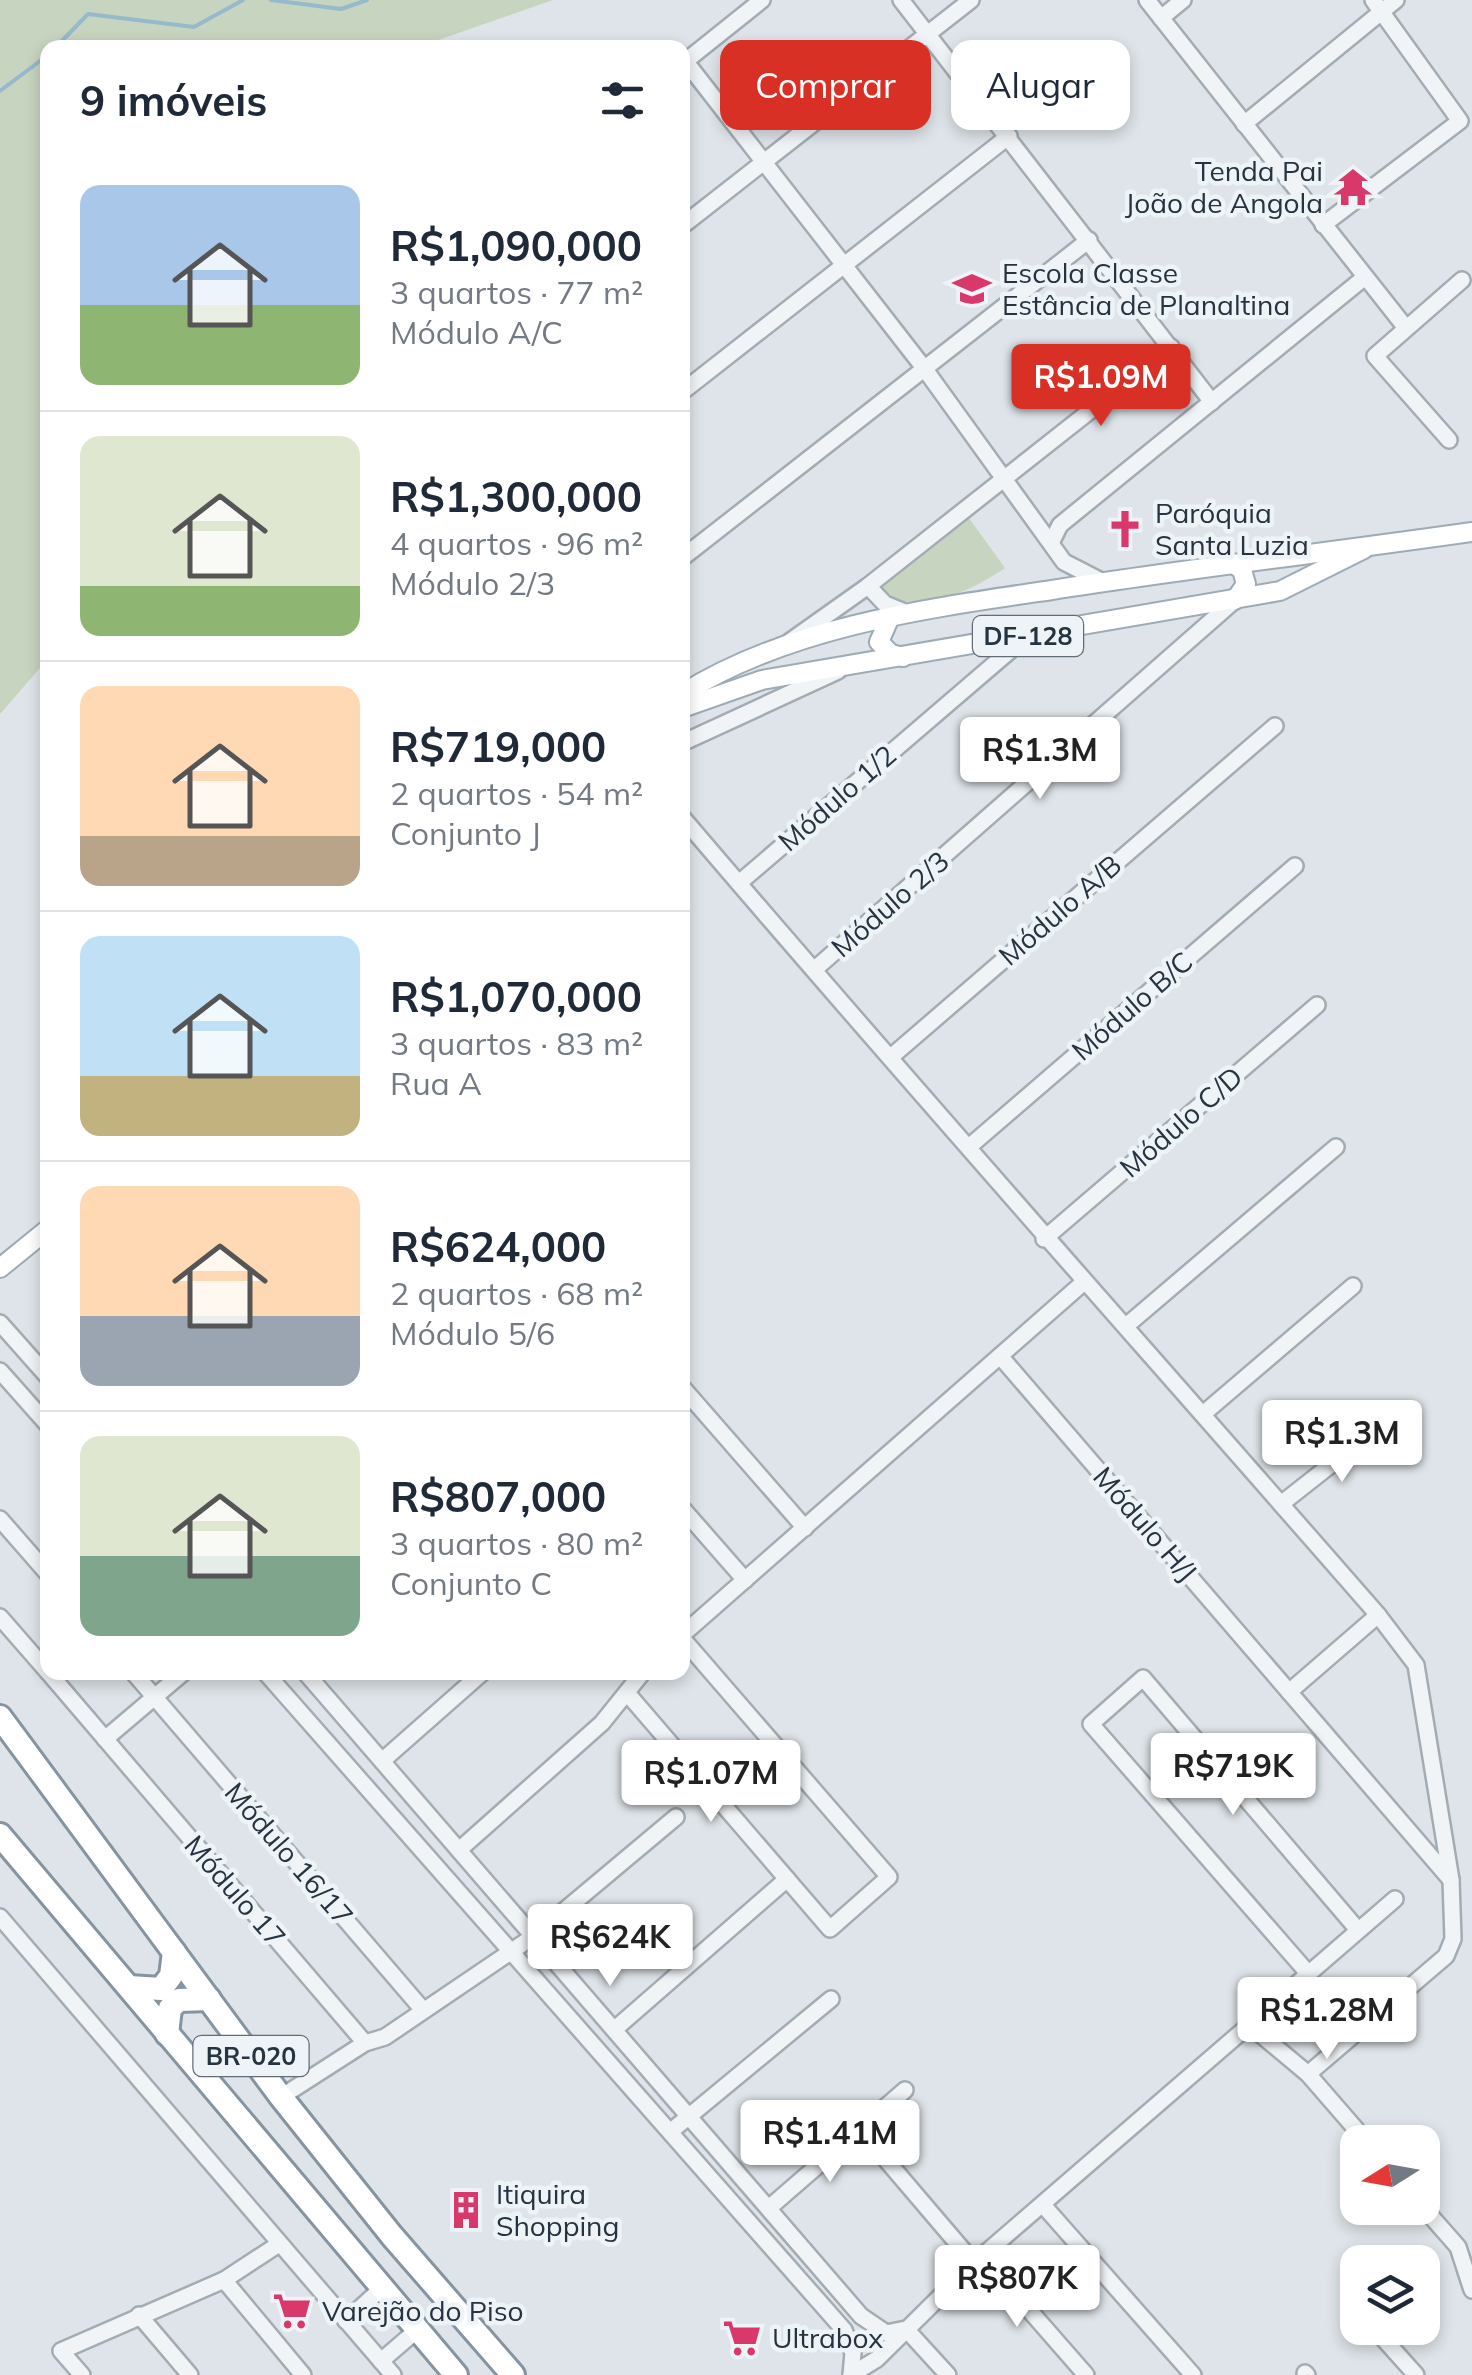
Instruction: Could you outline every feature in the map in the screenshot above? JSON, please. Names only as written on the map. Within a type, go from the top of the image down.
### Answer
[{"type":"highway","name":"BR-020","points":[[0,1717],[281,2098],[392,2236],[513,2375]]},
{"type":"highway","name":"BR-020","points":[[0,1835],[456,2375]]},
{"type":"highway","points":[[129,1987],[161,1989],[174,1967],[174,1952]]},
{"type":"highway","points":[[167,2034],[170,2008],[179,2000],[210,1999]]},
{"type":"main road","name":"DF-128","points":[[690,690],[778,650],[898,615],[1232,563],[1472,532]]},
{"type":"main road","name":"DF-128","points":[[690,705],[762,680],[1290,588],[1368,546]]},
{"type":"main road","points":[[1232,563],[1242,570],[1246,584],[1234,600]]},
{"type":"main road","points":[[898,615],[879,632],[879,642],[891,654],[903,657]]},
{"type":"main road","points":[[0,1268],[40,1235]]},
{"type":"street","points":[[690,58],[762,0]]},
{"type":"street","points":[[901,0],[930,32],[1212,402]]},
{"type":"street","points":[[690,220],[971,0]]},
{"type":"street","points":[[1147,0],[1406,328]]},
{"type":"street","points":[[1161,18],[1183,0]]},
{"type":"street","points":[[1244,124],[1377,6],[1396,0]]},
{"type":"street","points":[[1323,224],[1460,121],[1377,6]]},
{"type":"street","points":[[690,70],[924,368],[1064,562],[1103,582]]},
{"type":"street","points":[[690,386],[1009,136]]},
{"type":"street","points":[[690,552],[1089,240]]},
{"type":"street","points":[[1051,543],[1060,525],[1365,278]]},
{"type":"street","points":[[1449,440],[1375,356],[1462,280]]},
{"type":"street","points":[[778,650],[868,586],[1171,346]]},
{"type":"street","points":[[1043,591],[1064,562]]},
{"type":"street","points":[[868,586],[898,615]]},
{"type":"street","name":"Módulo 2/3","points":[[815,969],[1234,600]]},
{"type":"street","name":"Módulo 1/2","points":[[738,883],[1027,636]]},
{"type":"street","points":[[690,739],[842,669]]},
{"type":"street","name":"Módulo A/B","points":[[892,1056],[1275,726]]},
{"type":"street","points":[[690,826],[970,1146],[1044,1240],[1126,1326],[1416,1665],[1451,1880],[1453,1939],[1446,1956],[1308,2074]]},
{"type":"street","name":"Módulo B/C","points":[[970,1146],[1295,866]]},
{"type":"street","name":"Módulo C/D","points":[[1044,1240],[1317,1004]]},
{"type":"street","points":[[1126,1326],[1336,1147]]},
{"type":"street","points":[[690,1630],[1084,1282]]},
{"type":"street","points":[[1203,1414],[1353,1286]]},
{"type":"street","points":[[0,1323],[40,1368]]},
{"type":"street","name":"Módulo H/J","points":[[1000,1356],[1451,1880]]},
{"type":"street","points":[[3,1380],[40,1416]]},
{"type":"street","points":[[27,1402],[40,1391]]},
{"type":"street","points":[[690,1396],[804,1528]]},
{"type":"street","points":[[1281,1504],[1375,1430]]},
{"type":"street","points":[[690,1517],[745,1580]]},
{"type":"street","points":[[0,1520],[40,1565]]},
{"type":"street","points":[[1289,1692],[1378,1616]]},
{"type":"street","name":"Módulo 17","points":[[0,1617],[40,1663]]},
{"type":"street","points":[[627,1692],[830,1929],[889,1876],[690,1646]]},
{"type":"street","points":[[1307,1972],[1091,1724],[1143,1678],[1358,1930]]},
{"type":"street","name":"Módulo 17","points":[[55,1680],[364,2042]]},
{"type":"street","name":"Módulo 16/17","points":[[139,1680],[423,2010]]},
{"type":"street","points":[[105,1739],[175,1680]]},
{"type":"street","points":[[272,1680],[844,2330],[853,2353],[852,2375]]},
{"type":"street","points":[[311,1680],[875,2329],[886,2333],[906,2328]]},
{"type":"street","points":[[382,1762],[474,1680]]},
{"type":"street","points":[[459,1850],[602,1723],[637,1680]]},
{"type":"street","points":[[334,1752],[356,1732]]},
{"type":"street","points":[[281,2098],[364,2042],[385,2038],[534,1936],[676,1817]]},
{"type":"street","points":[[615,2029],[788,1880]]},
{"type":"street","points":[[852,2375],[877,2358],[978,2259],[1395,1898]]},
{"type":"street","points":[[0,1916],[394,2375]]},
{"type":"street","points":[[670,2132],[831,2000]]},
{"type":"street","points":[[1247,2023],[1308,2074],[1352,2125]]},
{"type":"street","points":[[770,2208],[905,2090]]},
{"type":"street","points":[[859,2128],[1086,2375]]},
{"type":"street","points":[[1044,2205],[1193,2375]]},
{"type":"street","points":[[1439,2225],[1458,2247],[1472,2290]]},
{"type":"street","points":[[82,2375],[61,2351],[224,2280],[279,2244]]},
{"type":"street","points":[[224,2280],[303,2375]]},
{"type":"street","points":[[346,2321],[381,2289]]},
{"type":"street","points":[[139,2315],[190,2375]]},
{"type":"street","points":[[906,2328],[948,2375]]},
{"type":"street","points":[[382,2361],[417,2330]]},
{"type":"street","points":[[1389,2345],[1416,2375]]},
{"type":"green space","points":[[0,0],[553,0],[438,40],[40,40],[40,668],[0,714]]},
{"type":"green space","points":[[966,514],[1005,568],[962,592],[928,601],[911,602],[880,593],[878,582]]},
{"type":"waterway","points":[[63,40],[88,14],[194,27],[243,0]]},
{"type":"waterway","points":[[271,0],[341,9],[367,0]]},
{"type":"waterway","points":[[0,91],[40,61]]},
{"type":"place","name":"Tenda Pai João de Angola","points":[[1353,187]]},
{"type":"place","name":"Escola Classe Estância de Planaltina","points":[[972,289]]},
{"type":"place","name":"Paróquia Santa Luzia","points":[[1125,529]]},
{"type":"place","name":"Itiquira Shopping","points":[[466,2210]]},
{"type":"place","name":"Varejão do Piso","points":[[292,2311]]},
{"type":"place","name":"Ultrabox","points":[[742,2338]]}]
